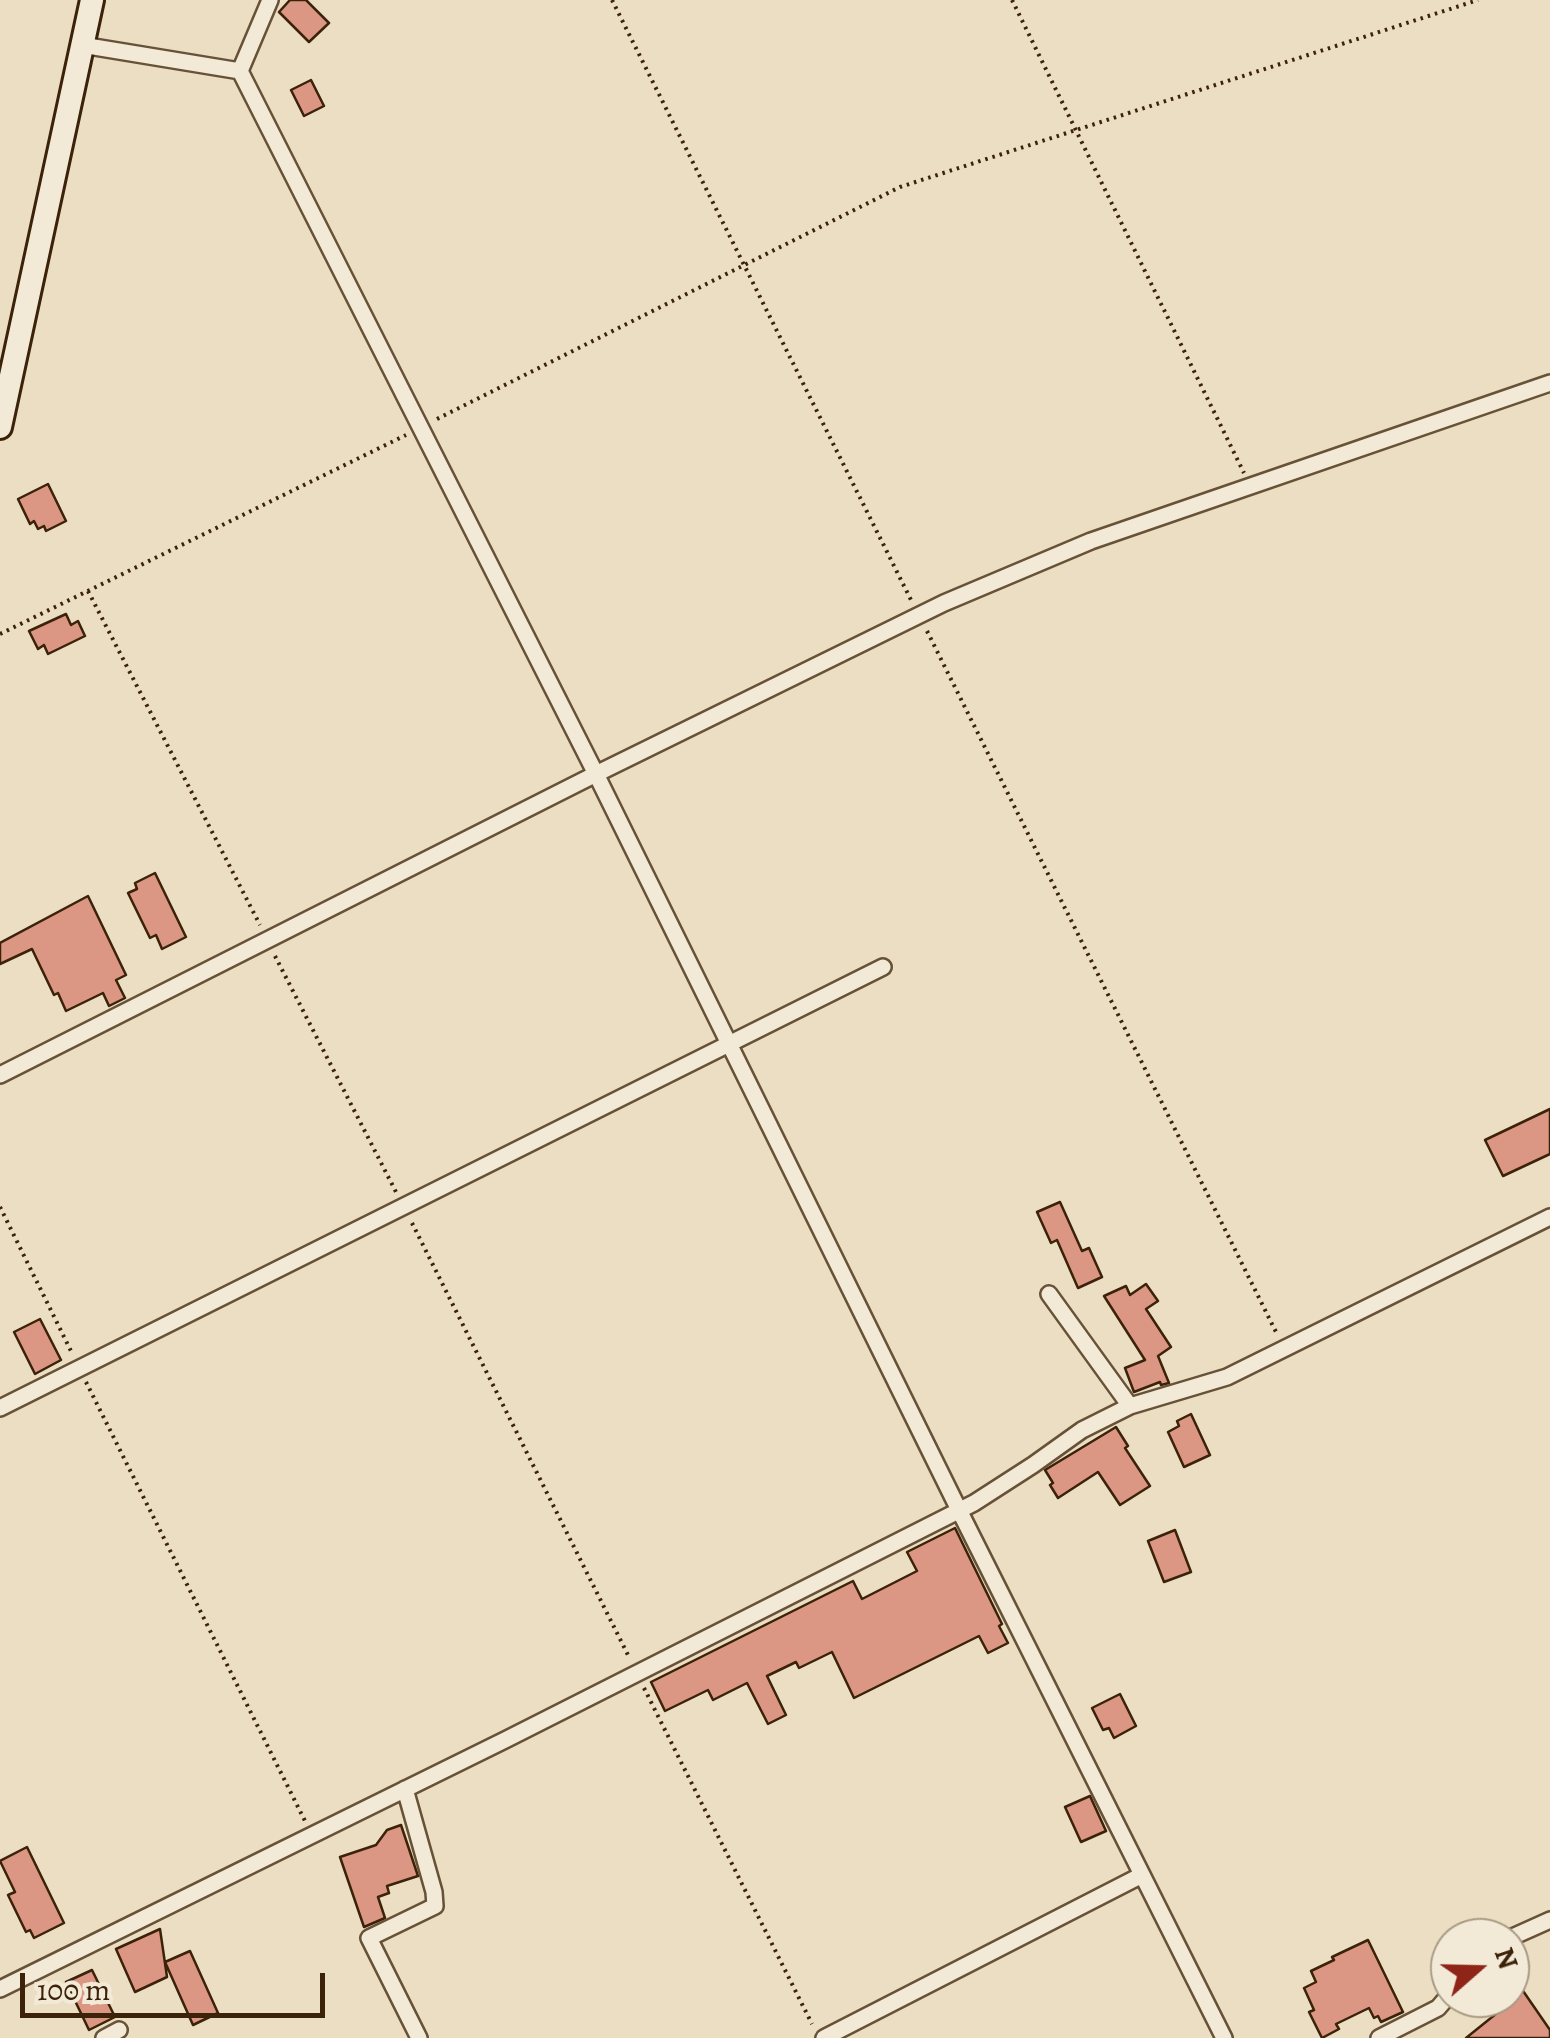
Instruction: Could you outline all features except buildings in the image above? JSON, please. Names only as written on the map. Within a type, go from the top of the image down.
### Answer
[{"type":"street","points":[[0,427],[92,0]]},
{"type":"street","points":[[270,0],[240,71],[596,774],[958,1510],[1224,2038]]},
{"type":"street","points":[[82,45],[240,71]]},
{"type":"street","points":[[0,1075],[919,615],[1090,542],[1550,382]]},
{"type":"street","points":[[0,1408],[883,967]]},
{"type":"street","points":[[0,1990],[974,1503],[1082,1430],[1130,1406],[1226,1376],[1550,1217]]},
{"type":"street","points":[[1050,1294],[1130,1406]]},
{"type":"street","points":[[405,1789],[435,1906],[370,1938],[419,2038]]},
{"type":"street","points":[[821,2038],[1142,1875]]},
{"type":"street","points":[[1379,2038],[1430,2012]]},
{"type":"path","points":[[612,0],[1284,1348]]},
{"type":"path","points":[[1012,0],[1250,486]]},
{"type":"path","points":[[0,634],[900,187],[1478,0]]},
{"type":"path","points":[[88,591],[404,1206],[821,2038]]},
{"type":"path","points":[[0,1207],[312,1835]]}]
